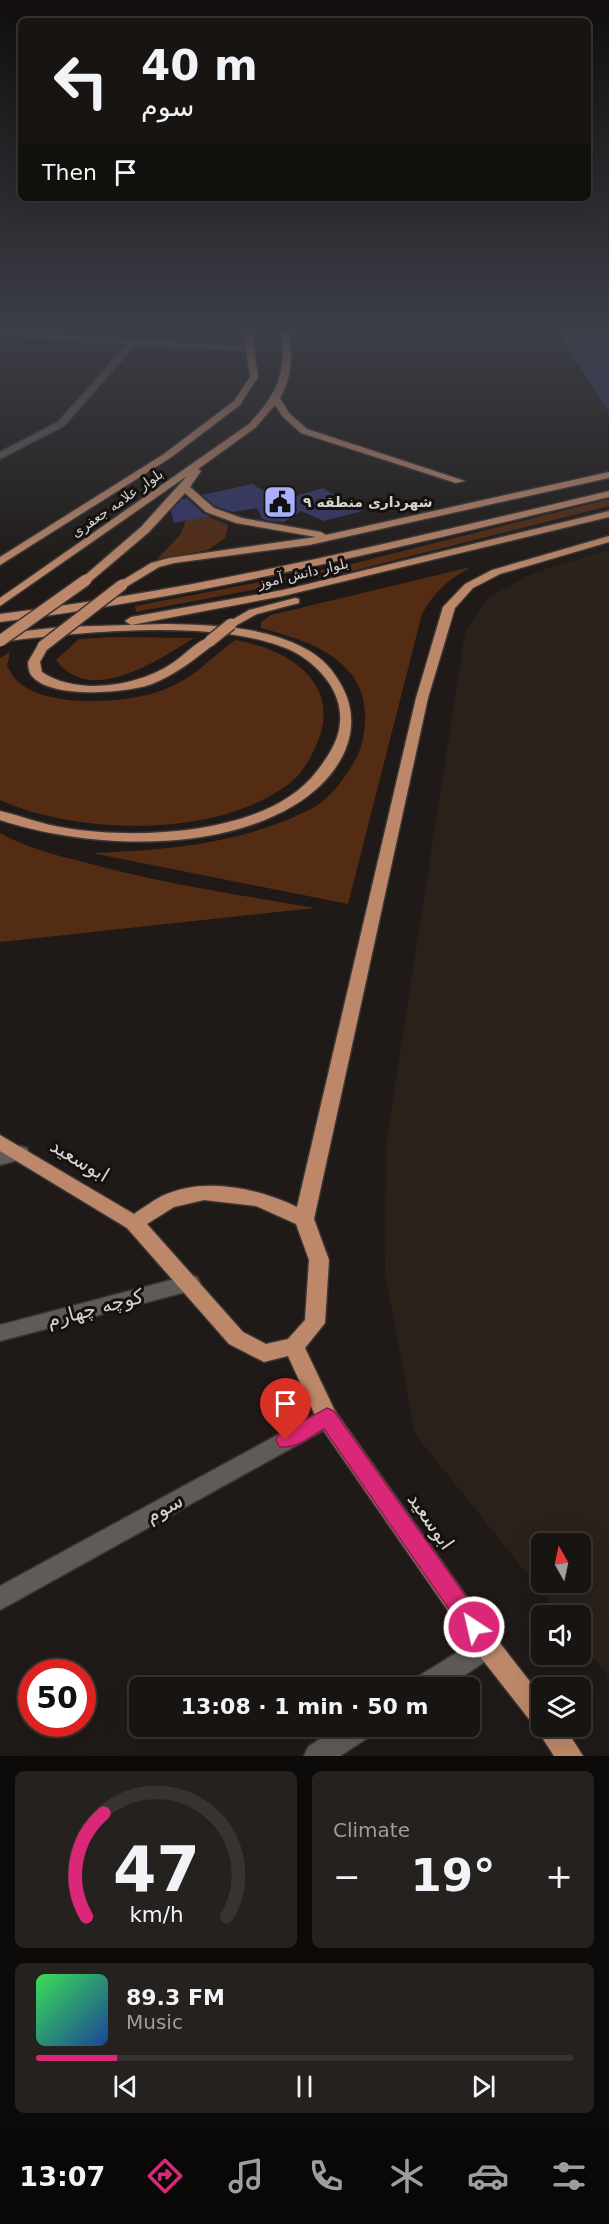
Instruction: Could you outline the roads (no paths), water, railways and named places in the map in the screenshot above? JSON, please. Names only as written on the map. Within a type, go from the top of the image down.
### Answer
[{"type":"main road","name":"بلوار علامه جعفری","points":[[0,562],[166,456],[221,414]]},
{"type":"main road","name":"بلوار علامه جعفری","points":[[3,601],[252,426],[263,414]]},
{"type":"main road","points":[[285,414],[304,431],[460,481]]},
{"type":"main road","points":[[0,639],[86,580],[133,542],[185,488],[202,462]]},
{"type":"main road","points":[[609,475],[336,537],[172,560],[154,565],[122,585],[43,646],[35,654],[35,670],[48,682],[74,688],[110,690],[137,685],[162,676],[243,616],[609,524]]},
{"type":"main road","points":[[185,488],[210,510],[240,522],[336,537]]},
{"type":"main road","name":"بلوار دانش آموز","points":[[0,618],[130,602],[227,584],[609,494]]},
{"type":"main road","name":"بلوار دانش آموز","points":[[0,639],[165,616],[283,593],[609,514]]},
{"type":"main road","points":[[294,1346],[315,1323],[319,1260],[304,1218],[422,698],[449,607],[469,586],[496,572],[609,539]]},
{"type":"main road","points":[[0,815],[30,825],[73,834],[112,837],[166,836],[214,829],[261,815],[301,795],[329,769],[342,745],[348,719],[343,698],[331,675],[306,653],[282,642],[240,633],[198,630],[50,633]]},
{"type":"main road","name":"ابوسعید","points":[[0,1142],[134,1222],[236,1338],[264,1353],[294,1346],[327,1417],[487,1646],[531,1704]]},
{"type":"main road","points":[[134,1222],[169,1201],[204,1193],[236,1194],[273,1201],[304,1218]]},
{"type":"main road","points":[[556,1737],[570,1756]]},
{"type":"street","points":[[0,456],[61,424],[70,414]]},
{"type":"street","points":[[0,1158],[20,1153]]},
{"type":"street","name":"کوچه چهارم","points":[[0,1333],[190,1283]]},
{"type":"street","name":"سوم","points":[[0,1599],[327,1417]]},
{"type":"street","points":[[440,1677],[487,1646]]},
{"type":"street","points":[[317,1756],[346,1737]]},
{"type":"place","name":"شهرداری منطقه ۹","points":[[280,502]]}]
